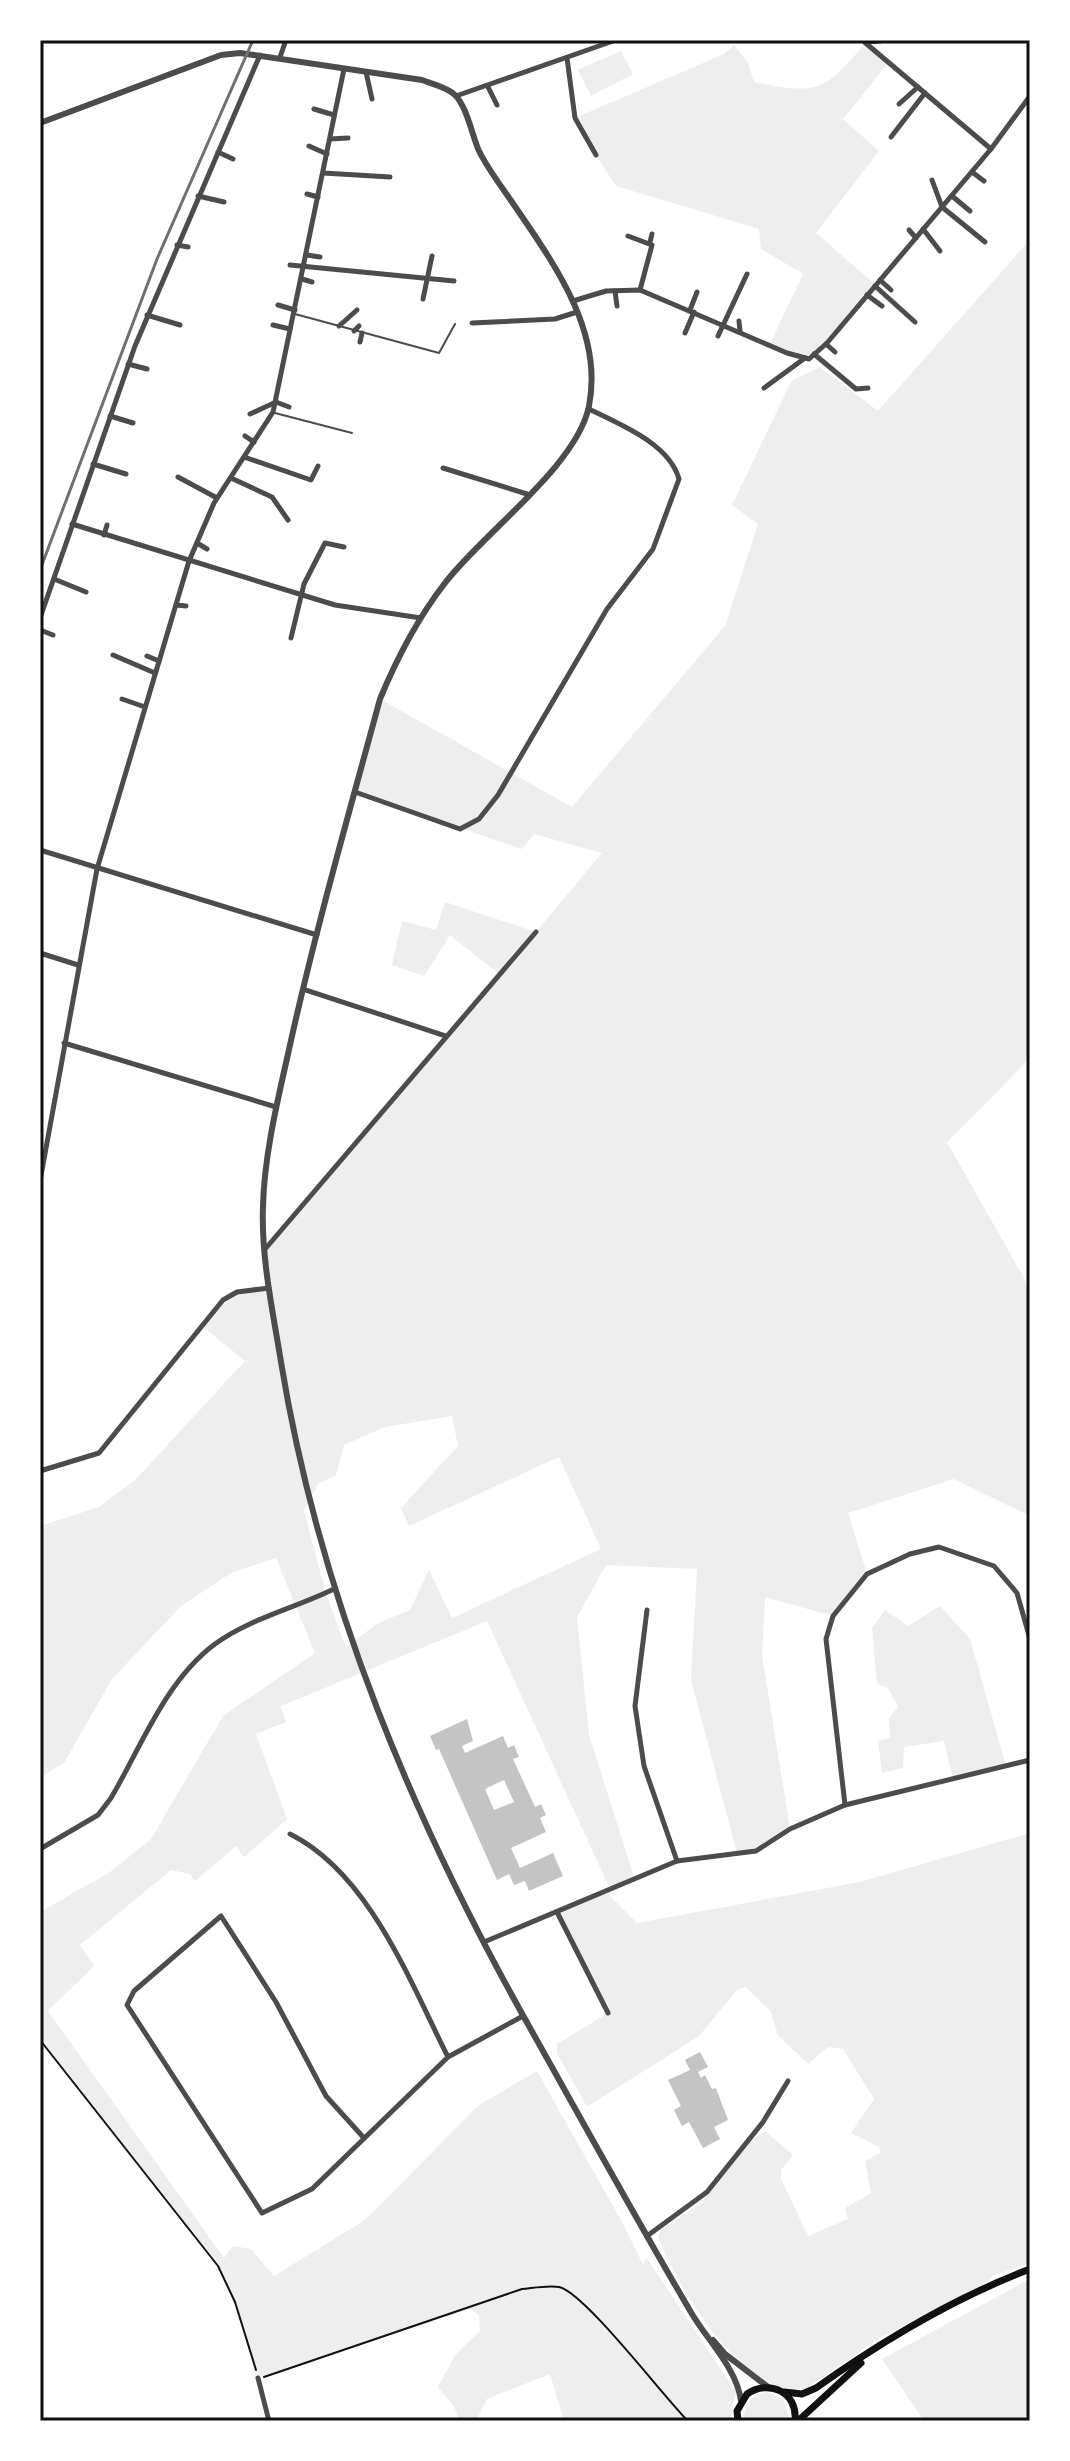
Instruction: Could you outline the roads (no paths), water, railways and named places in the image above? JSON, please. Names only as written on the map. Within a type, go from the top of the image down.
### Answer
[{"type":"main road","points":[[737,2420],[741,2401],[754,2389],[768,2387],[784,2392],[808,2391],[994,2283],[1030,2269]]},
{"type":"main road","points":[[784,2392],[793,2403],[797,2421],[879,2347]]},
{"type":"street","points":[[280,57],[286,40]]},
{"type":"street","points":[[40,123],[221,55],[261,54],[422,80],[456,96],[616,40]]},
{"type":"street","points":[[864,41],[880,41]]},
{"type":"street","points":[[864,41],[991,149]]},
{"type":"street","points":[[40,618],[147,315],[198,196],[232,127],[261,54]]},
{"type":"street","points":[[567,58],[575,118],[596,155]]},
{"type":"street","points":[[40,1181],[97,869],[189,561],[217,498],[273,412],[344,69]]},
{"type":"street","points":[[366,72],[372,99]]},
{"type":"street","points":[[488,87],[497,105]]},
{"type":"street","points":[[899,104],[918,87]]},
{"type":"street","points":[[891,137],[925,93]]},
{"type":"street","points":[[456,96],[480,153],[545,251],[573,301],[585,336],[591,388],[589,409],[575,443],[445,583],[397,657],[380,699],[303,989],[276,1107],[262,1207],[269,1288],[291,1418],[334,1589],[392,1746],[432,1839],[523,2016],[647,2236],[737,2383],[741,2401]]},
{"type":"street","points":[[764,388],[826,344],[991,149],[1030,96]]},
{"type":"street","points":[[314,109],[334,115]]},
{"type":"street","points":[[330,139],[348,138]]},
{"type":"street","points":[[309,146],[327,154]]},
{"type":"street","points":[[218,152],[233,159]]},
{"type":"street","points":[[972,172],[984,181]]},
{"type":"street","points":[[323,173],[390,177]]},
{"type":"street","points":[[932,180],[942,207],[985,242]]},
{"type":"street","points":[[307,194],[318,197]]},
{"type":"street","points":[[198,196],[224,202]]},
{"type":"street","points":[[952,196],[970,211]]},
{"type":"street","points":[[923,229],[940,251]]},
{"type":"street","points":[[909,230],[916,238]]},
{"type":"street","points":[[632,232],[628,236],[650,242]]},
{"type":"street","points":[[640,290],[645,264],[652,250],[652,234]]},
{"type":"street","points":[[177,245],[188,247]]},
{"type":"street","points":[[307,255],[320,257]]},
{"type":"street","points":[[423,299],[432,256]]},
{"type":"street","points":[[290,265],[304,269],[454,281]]},
{"type":"street","points":[[718,336],[747,274]]},
{"type":"street","points":[[302,279],[312,282]]},
{"type":"street","points":[[880,280],[891,290]]},
{"type":"street","points":[[875,286],[915,322]]},
{"type":"street","points":[[573,301],[615,291],[640,290],[778,350],[805,357]]},
{"type":"street","points":[[615,291],[617,306]]},
{"type":"street","points":[[685,333],[697,292]]},
{"type":"street","points":[[867,295],[882,306]]},
{"type":"street","points":[[278,305],[294,312]]},
{"type":"street","points":[[339,326],[357,310]]},
{"type":"street","points":[[472,323],[555,319],[577,312]]},
{"type":"street","points":[[147,315],[180,325]]},
{"type":"street","points":[[739,321],[740,331]]},
{"type":"street","points":[[273,325],[290,329]]},
{"type":"street","points":[[360,342],[362,333]]},
{"type":"street","points":[[826,344],[835,352]]},
{"type":"street","points":[[814,354],[856,389],[868,388]]},
{"type":"street","points":[[128,364],[147,369]]},
{"type":"street","points":[[250,414],[276,402],[289,407]]},
{"type":"street","points":[[355,792],[460,829],[479,819],[498,795],[607,609],[653,549],[679,479],[676,470],[645,438],[589,409]]},
{"type":"street","points":[[110,416],[133,423]]},
{"type":"street","points":[[245,436],[254,442]]},
{"type":"street","points":[[244,457],[311,480],[318,466]]},
{"type":"street","points":[[93,464],[126,474]]},
{"type":"street","points":[[443,468],[527,494]]},
{"type":"street","points":[[178,477],[217,498]]},
{"type":"street","points":[[231,478],[272,497],[288,520]]},
{"type":"street","points":[[72,524],[335,605],[421,618]]},
{"type":"street","points":[[104,535],[107,525]]},
{"type":"street","points":[[197,543],[207,549]]},
{"type":"street","points":[[291,638],[301,595],[325,543],[344,547]]},
{"type":"street","points":[[53,579],[86,592]]},
{"type":"street","points":[[176,605],[186,606]]},
{"type":"street","points":[[40,630],[53,635]]},
{"type":"street","points":[[113,655],[155,673]]},
{"type":"street","points":[[147,656],[159,661]]},
{"type":"street","points":[[122,699],[145,707]]},
{"type":"street","points":[[40,850],[317,935]]},
{"type":"street","points":[[266,1248],[536,932]]},
{"type":"street","points":[[40,953],[78,965]]},
{"type":"street","points":[[303,989],[446,1036]]},
{"type":"street","points":[[64,1043],[276,1107]]},
{"type":"street","points":[[40,1471],[99,1453],[223,1300],[237,1292],[269,1288]]},
{"type":"street","points":[[845,1805],[826,1639],[833,1616],[867,1574],[910,1554],[939,1547],[994,1566],[1017,1593],[1030,1639]]},
{"type":"street","points":[[40,1849],[98,1815],[181,1677],[215,1644],[251,1624],[334,1589]]},
{"type":"street","points":[[647,1610],[635,1706],[644,1766],[677,1861]]},
{"type":"street","points":[[484,1942],[677,1861],[756,1851],[790,1829],[845,1805],[1030,1760]]},
{"type":"street","points":[[290,1834],[314,1846],[355,1887],[448,2057]]},
{"type":"street","points":[[557,1912],[608,2013]]},
{"type":"street","points":[[364,2138],[326,2096],[253,1962],[221,1916],[134,1991],[127,2005],[262,2213],[312,2189],[448,2057],[523,2016]]},
{"type":"street","points":[[647,2236],[707,2192],[755,2133],[788,2081]]},
{"type":"street","points":[[696,2320],[725,2354],[768,2387]]},
{"type":"street","points":[[258,2378],[269,2421]]},
{"type":"lane","points":[[294,312],[439,353],[455,324]]},
{"type":"lane","points":[[273,412],[352,433]]},
{"type":"railway","points":[[40,570],[157,259],[253,40]]}]
